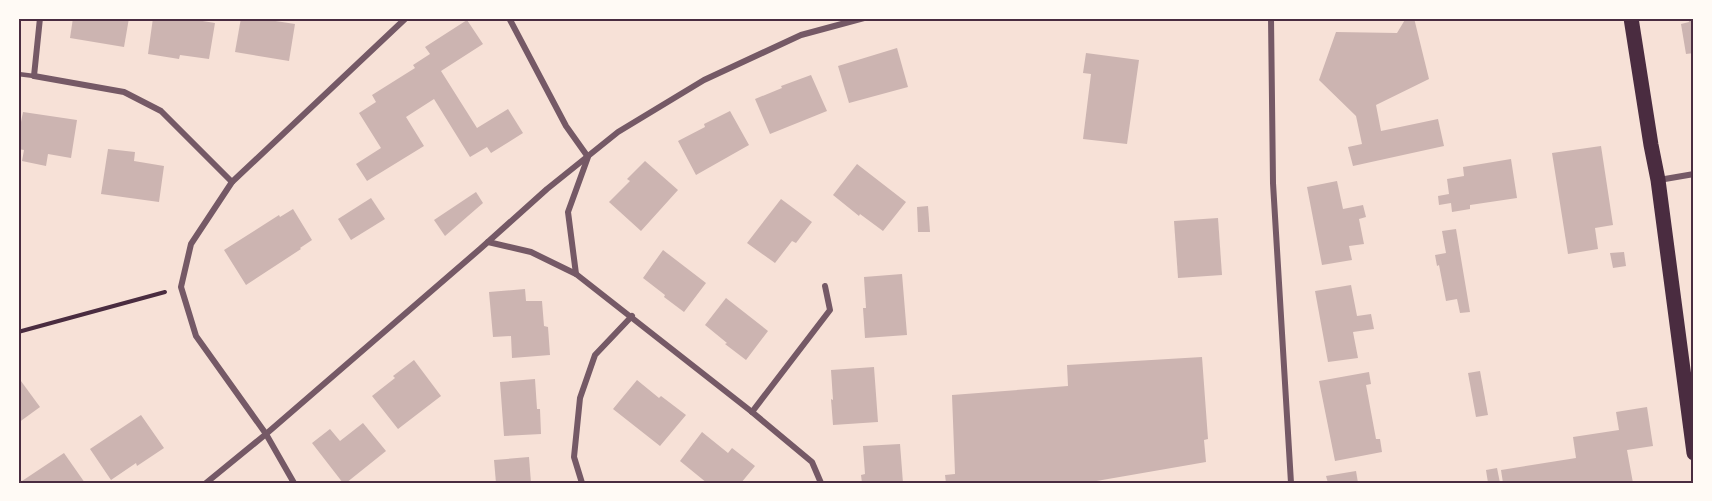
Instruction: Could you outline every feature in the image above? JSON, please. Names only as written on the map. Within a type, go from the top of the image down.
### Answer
[{"type":"main road","points":[[1631,18],[1658,180],[1694,453]]},
{"type":"street","points":[[40,18],[33,76],[124,92],[161,111],[232,182]]},
{"type":"street","points":[[294,483],[266,434],[196,336],[181,287],[191,244],[232,182],[406,18]]},
{"type":"street","points":[[508,18],[566,126],[588,156]]},
{"type":"street","points":[[206,483],[266,434],[547,189],[618,132],[704,80],[801,35],[864,18]]},
{"type":"street","points":[[1271,18],[1273,183],[1290,483]]},
{"type":"street","points":[[576,274],[568,212],[588,156]]},
{"type":"street","points":[[1658,180],[1694,174]]},
{"type":"street","points":[[488,242],[531,252],[576,274],[632,316],[812,462],[821,483]]},
{"type":"street","points":[[752,412],[830,310],[825,286]]},
{"type":"street","points":[[582,483],[574,457],[580,398],[595,355],[632,316]]},
{"type":"lane","points":[[18,74],[33,76]]},
{"type":"path","points":[[18,332],[181,287]]},
{"type":"building","points":[[73,18],[129,18],[124,47],[70,38]]},
{"type":"building","points":[[153,18],[184,18],[215,23],[209,59],[180,55],[179,59],[148,54]]},
{"type":"building","points":[[241,18],[295,24],[289,61],[235,52]]},
{"type":"building","points":[[1406,18],[1414,18],[1429,79],[1376,105],[1381,131],[1438,119],[1444,146],[1353,166],[1348,147],[1362,144],[1356,116],[1319,80],[1336,32],[1397,33]]},
{"type":"building","points":[[1688,18],[1694,18],[1694,53],[1686,54],[1681,24],[1689,22]]},
{"type":"building","points":[[467,20],[483,44],[441,71],[477,128],[508,109],[523,133],[491,153],[487,147],[470,157],[434,99],[406,117],[424,146],[367,181],[356,164],[381,148],[359,113],[376,102],[372,95],[415,68],[413,65],[430,54],[425,47]]},
{"type":"building","points":[[897,48],[908,87],[849,103],[838,66]]},
{"type":"building","points":[[1086,53],[1139,60],[1127,144],[1083,139],[1091,74],[1083,73]]},
{"type":"building","points":[[811,75],[827,111],[770,134],[755,99]]},
{"type":"building","points":[[730,111],[749,145],[696,175],[678,141]]},
{"type":"building","points":[[23,112],[77,120],[71,158],[48,154],[46,166],[22,161],[24,150],[18,149],[18,137]]},
{"type":"building","points":[[1601,146],[1613,225],[1595,228],[1598,249],[1568,254],[1552,153]]},
{"type":"building","points":[[108,149],[135,152],[134,161],[164,166],[159,202],[101,194]]},
{"type":"building","points":[[1511,159],[1517,198],[1470,205],[1470,209],[1452,212],[1451,203],[1439,205],[1438,196],[1449,194],[1447,179],[1464,176],[1463,167]]},
{"type":"building","points":[[645,161],[678,190],[641,231],[609,202],[630,181],[627,179]]},
{"type":"building","points":[[857,164],[906,202],[883,231],[860,214],[859,216],[833,195]]},
{"type":"building","points":[[1337,181],[1343,209],[1363,205],[1366,217],[1359,219],[1364,244],[1349,246],[1352,260],[1322,265],[1307,187]]},
{"type":"building","points":[[476,192],[483,203],[445,236],[434,220]]},
{"type":"building","points":[[371,198],[385,219],[351,240],[338,219]]},
{"type":"building","points":[[781,199],[812,222],[796,243],[792,241],[775,263],[747,243]]},
{"type":"building","points":[[928,206],[930,232],[918,232],[917,207]]},
{"type":"building","points":[[293,209],[312,240],[246,285],[224,250],[279,215],[280,217]]},
{"type":"building","points":[[1218,218],[1222,275],[1178,278],[1174,221]]},
{"type":"building","points":[[1456,229],[1470,312],[1460,313],[1457,299],[1446,301],[1435,255],[1446,253],[1442,231]]},
{"type":"building","points":[[663,250],[706,283],[684,312],[643,278]]},
{"type":"building","points":[[1624,252],[1626,266],[1613,268],[1610,253]]},
{"type":"building","points":[[902,274],[907,335],[865,338],[864,277]]},
{"type":"building","points":[[1351,285],[1357,316],[1371,314],[1374,329],[1353,332],[1358,358],[1328,362],[1315,291]]},
{"type":"building","points":[[525,289],[526,301],[542,301],[544,326],[548,327],[550,355],[512,358],[511,336],[493,337],[489,292]]},
{"type":"building","points":[[726,298],[768,331],[746,360],[705,325]]},
{"type":"building","points":[[1202,357],[1208,439],[1204,440],[1206,462],[1085,483],[946,483],[945,475],[955,474],[952,395],[1068,386],[1067,365]]},
{"type":"building","points":[[414,360],[441,396],[398,429],[372,396]]},
{"type":"building","points":[[874,367],[878,422],[833,425],[831,370]]},
{"type":"building","points":[[1480,371],[1488,415],[1476,417],[1468,373]]},
{"type":"building","points":[[1369,372],[1371,384],[1366,385],[1376,439],[1380,439],[1382,452],[1335,461],[1319,381]]},
{"type":"building","points":[[18,377],[40,407],[18,423]]},
{"type":"building","points":[[535,379],[541,434],[504,436],[500,382]]},
{"type":"building","points":[[637,380],[659,398],[661,396],[686,415],[660,446],[613,409]]},
{"type":"building","points":[[1647,407],[1653,446],[1627,450],[1633,483],[1503,483],[1501,470],[1576,458],[1573,437],[1619,430],[1616,412]]},
{"type":"building","points":[[141,415],[164,448],[111,480],[90,449]]},
{"type":"building","points":[[363,423],[386,451],[343,483],[312,443],[330,429],[340,441]]},
{"type":"building","points":[[702,432],[728,453],[732,448],[755,466],[741,483],[707,483],[680,461]]},
{"type":"building","points":[[900,444],[903,483],[862,483],[861,475],[865,474],[863,446]]},
{"type":"building","points":[[64,453],[85,483],[19,483]]},
{"type":"building","points":[[529,457],[531,483],[496,483],[494,460]]},
{"type":"building","points":[[1497,468],[1500,483],[1488,483],[1486,470]]},
{"type":"building","points":[[1356,471],[1358,483],[1328,483],[1326,476]]}]
